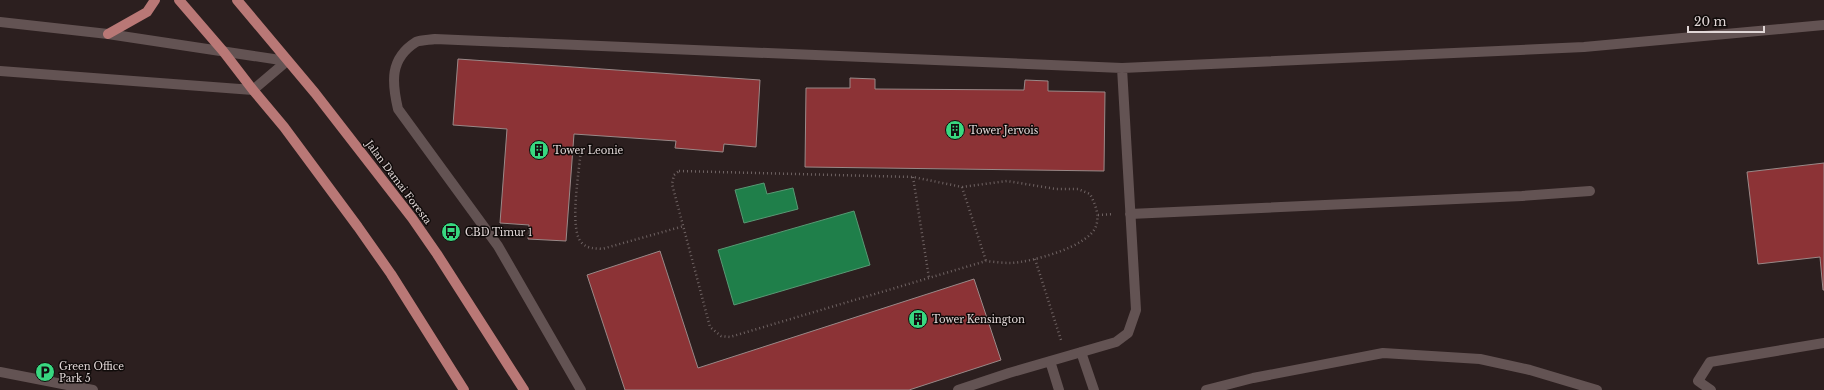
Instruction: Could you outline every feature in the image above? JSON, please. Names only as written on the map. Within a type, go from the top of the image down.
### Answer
[{"type":"main road","points":[[108,34],[147,12],[155,0]]},
{"type":"main road","points":[[179,0],[223,51],[284,127],[391,274],[464,390]]},
{"type":"main road","name":"Jalan Damai Foresta","points":[[238,1],[287,61],[315,92],[412,218],[441,260],[524,390]]},
{"type":"street","points":[[0,22],[108,34],[287,61]]},
{"type":"street","points":[[581,390],[498,246],[398,109],[393,87],[397,60],[417,42],[434,39],[1122,68],[1584,47],[1824,25]]},
{"type":"street","points":[[0,71],[253,90],[287,61]]},
{"type":"street","points":[[958,390],[1116,342],[1128,333],[1136,310],[1122,68]]},
{"type":"street","points":[[1130,214],[1522,196],[1590,191]]},
{"type":"street","points":[[1711,390],[1698,381],[1710,362],[1824,343]]},
{"type":"street","points":[[1081,352],[1094,390]]},
{"type":"street","points":[[1206,390],[1253,378],[1383,353],[1480,359],[1530,370],[1597,390]]},
{"type":"street","points":[[1050,361],[1059,390]]},
{"type":"street","points":[[0,372],[93,390]]},
{"type":"path","points":[[581,148],[575,222],[581,242],[590,248],[602,249],[684,226]]},
{"type":"path","points":[[679,171],[913,177],[962,187],[1007,181],[1056,189],[1078,189],[1090,194],[1098,215],[1096,227],[1088,238],[1077,244],[1035,259],[1010,263],[986,261],[730,337],[721,336],[710,327],[684,226],[672,184],[674,175],[679,171]]},
{"type":"path","points":[[913,177],[929,278]]},
{"type":"path","points":[[962,187],[986,261]]},
{"type":"path","points":[[1035,259],[1066,356]]},
{"type":"shaded area","points":[[764,183],[767,194],[793,188],[798,209],[744,223],[735,190]]},
{"type":"shaded area","points":[[854,211],[870,265],[734,305],[718,250]]},
{"type":"building","name":"Tower Leonie","points":[[458,59],[760,80],[756,147],[724,144],[723,152],[675,148],[676,141],[574,134],[566,241],[528,239],[529,225],[500,223],[507,129],[453,125]]},
{"type":"building","name":"Tower Jervois","points":[[850,78],[875,79],[875,89],[1024,90],[1025,80],[1048,81],[1048,91],[1105,92],[1104,171],[805,167],[806,88],[850,88]]},
{"type":"building","points":[[1824,163],[1823,290],[1820,257],[1758,264],[1747,172]]},
{"type":"building","name":"Tower Kensington","points":[[660,251],[698,368],[974,279],[1001,360],[909,390],[625,390],[587,275]]},
{"type":"place","name":"Tower Jervois","points":[[955,130]]},
{"type":"place","name":"Tower Leonie","points":[[539,150]]},
{"type":"place","name":"CBD Timur 1","points":[[451,232]]},
{"type":"place","name":"Tower Kensington","points":[[918,319]]},
{"type":"place","name":"Green Office Park 5","points":[[45,372]]}]
